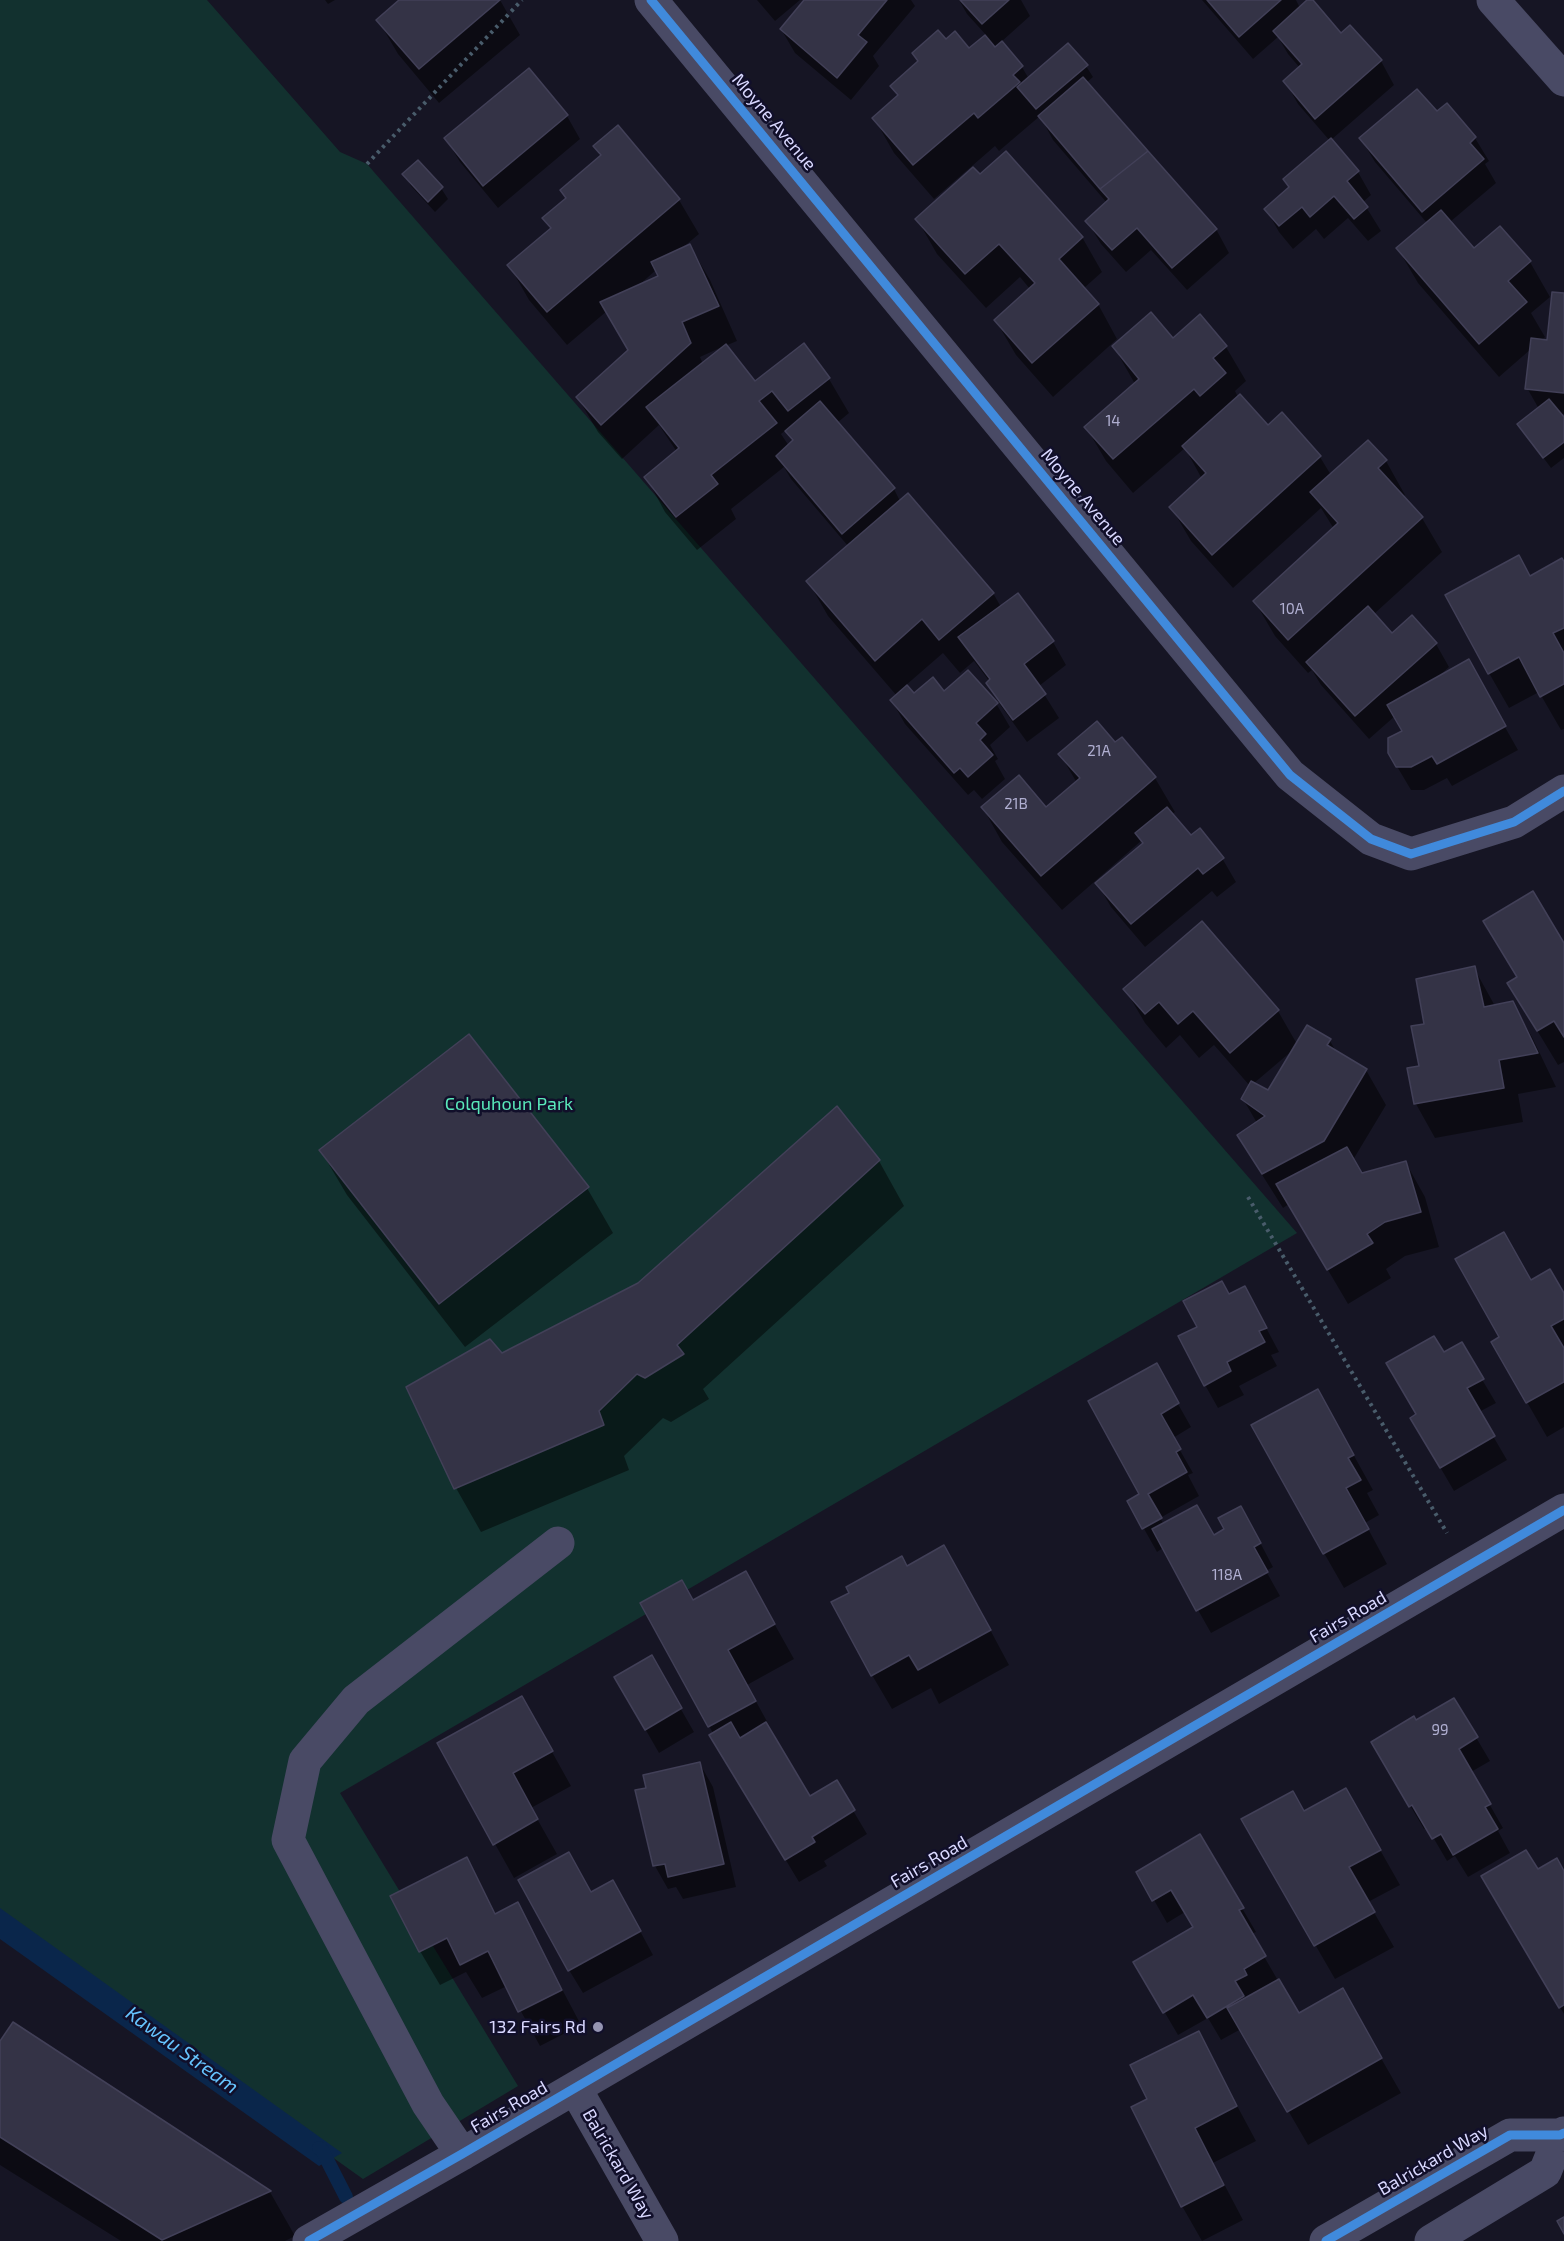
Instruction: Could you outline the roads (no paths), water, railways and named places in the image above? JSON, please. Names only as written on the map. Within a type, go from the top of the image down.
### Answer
[{"type":"street","name":"Moyne Avenue","points":[[651,0],[1290,774],[1371,839],[1411,854],[1514,822],[1564,791]]},
{"type":"street","points":[[1493,0],[1564,80]]},
{"type":"street","name":"Fairs Road","points":[[309,2241],[462,2154],[1564,1510]]},
{"type":"street","points":[[462,2154],[428,2104],[288,1839],[305,1761],[356,1700],[558,1542]]},
{"type":"street","name":"Balrickard Way","points":[[575,2088],[662,2241]]},
{"type":"street","name":"Balrickard Way","points":[[1326,2241],[1510,2135],[1562,2134],[1545,2172],[1431,2241]]},
{"type":"water","points":[[0,1908],[342,2153],[319,2166],[0,1939]]},
{"type":"waterway","name":"Kawau Stream","points":[[319,2148],[346,2197]]},
{"type":"place","name":"132 Fairs Rd","points":[[598,2027]]},
{"type":"park label","name":"Colquhoun Park","points":[[509,1104]]}]
